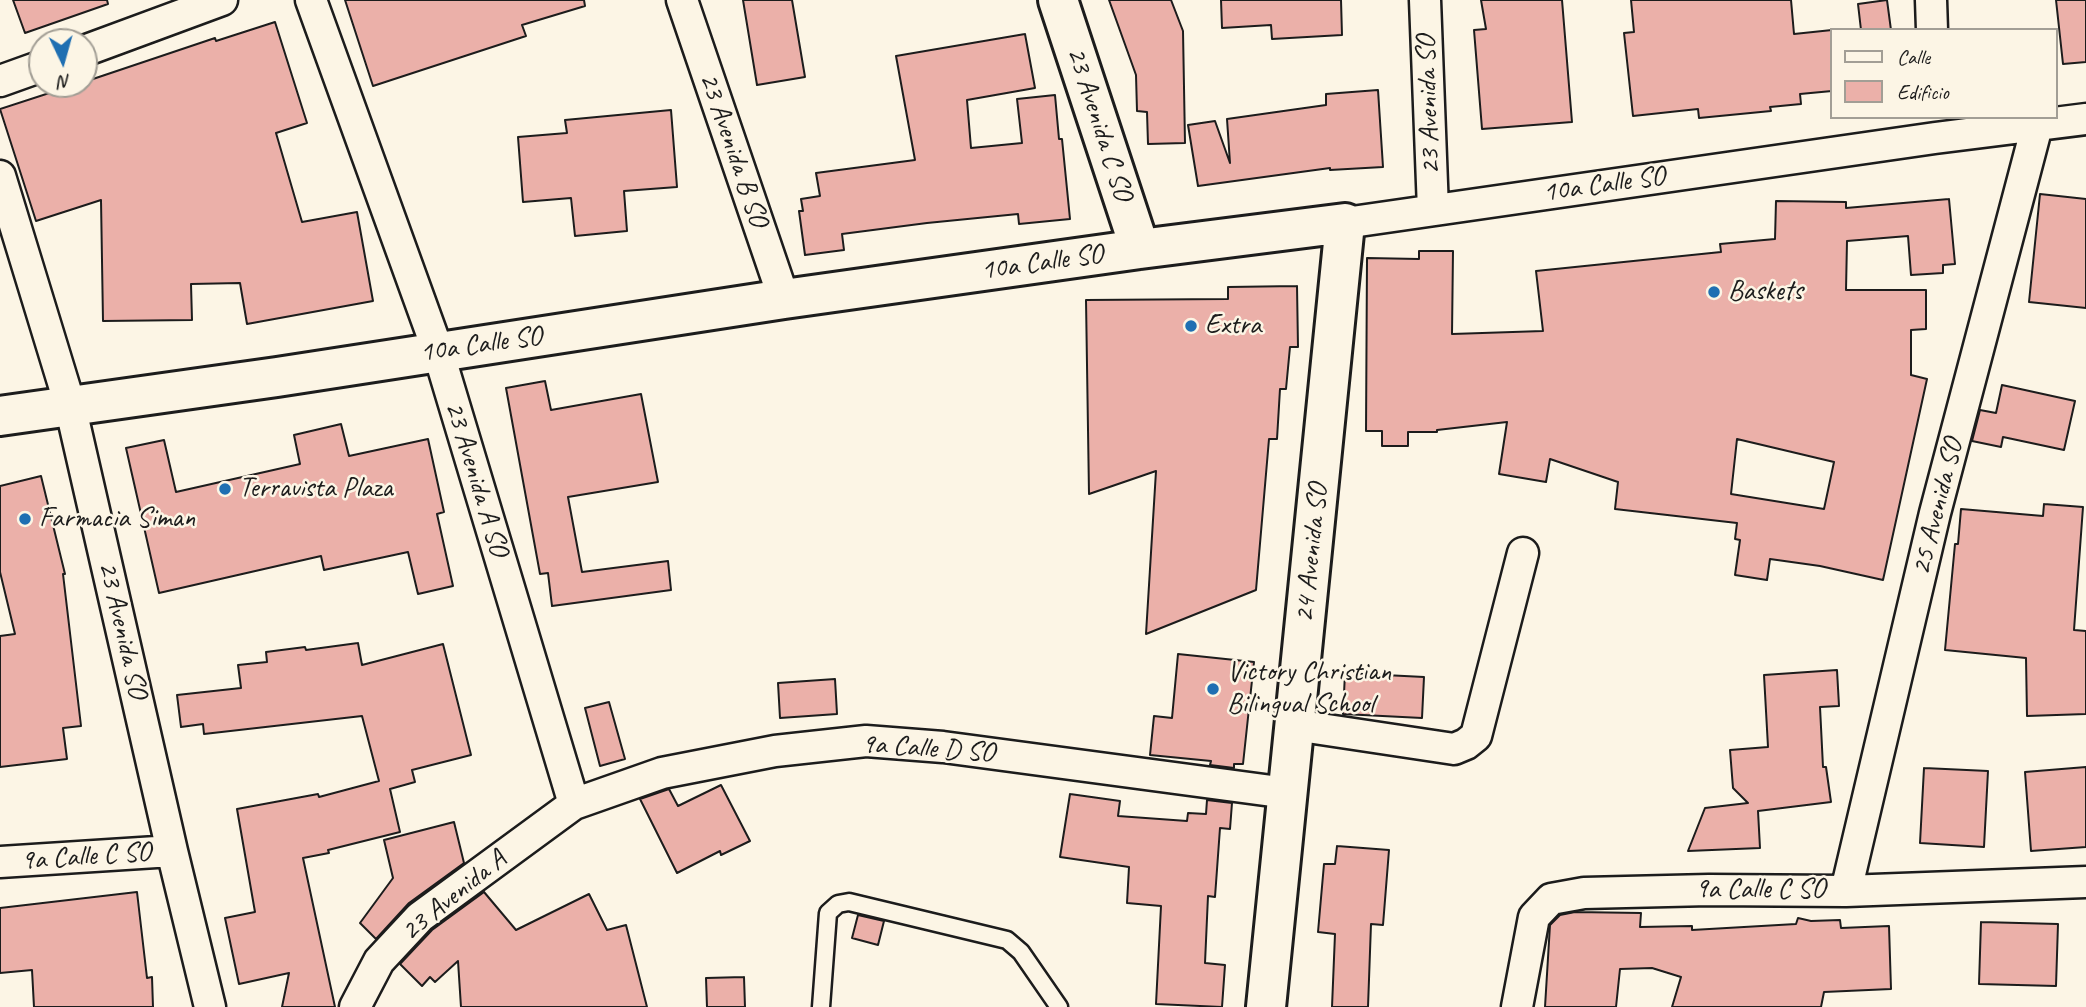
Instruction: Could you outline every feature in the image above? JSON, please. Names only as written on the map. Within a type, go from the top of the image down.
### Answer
[{"type":"street","points":[[98,46],[222,0]]},
{"type":"street","name":"23 Avenida A SO","points":[[311,0],[438,351],[574,804]]},
{"type":"street","name":"23 Avenida B SO","points":[[682,0],[783,299]]},
{"type":"street","name":"23 Avenida C SO","points":[[1058,0],[1140,249]]},
{"type":"street","name":"23 Avenida SO","points":[[1424,0],[1433,210]]},
{"type":"street","points":[[1931,0],[1932,28]]},
{"type":"street","points":[[0,81],[28,71]]},
{"type":"street","name":"10a Calle SO","points":[[0,416],[277,377],[783,299],[1433,210],[1935,127],[2037,126],[2086,119]]},
{"type":"street","name":"25 Avenida SO","points":[[1846,891],[1935,513],[2037,126]]},
{"type":"street","name":"23 Avenida SO","points":[[0,176],[70,405],[210,1007]]},
{"type":"street","name":"24 Avenida SO","points":[[1266,1007],[1345,223]]},
{"type":"street","points":[[1294,725],[1454,749],[1466,744],[1476,736],[1522,553]]},
{"type":"street","name":"9a Calle D SO","points":[[574,804],[663,773],[775,751],[866,741],[943,747],[1287,793]]},
{"type":"street","name":"23 Avenida A","points":[[355,1007],[379,961],[420,917],[574,804]]},
{"type":"street","name":"9a Calle C SO","points":[[0,862],[172,851]]},
{"type":"street","name":"9a Calle C SO","points":[[1517,1007],[1534,917],[1551,899],[1584,893],[1612,892],[1846,891],[2086,882]]},
{"type":"lane","points":[[821,1007],[828,913],[838,905],[849,902],[1007,940],[1021,951],[1059,1007]]},
{"type":"building","points":[[13,0],[107,0],[108,4],[39,28],[28,28],[25,33]]},
{"type":"building","points":[[345,0],[584,0],[585,6],[522,25],[526,36],[373,86]]},
{"type":"building","points":[[743,0],[792,0],[805,77],[757,85]]},
{"type":"building","points":[[1109,0],[1171,0],[1183,31],[1185,143],[1148,144],[1147,112],[1137,111],[1136,75]]},
{"type":"building","points":[[1221,0],[1341,0],[1342,35],[1272,39],[1271,25],[1222,28]]},
{"type":"building","points":[[1481,0],[1562,0],[1572,122],[1482,129],[1474,30],[1486,29]]},
{"type":"building","points":[[1631,0],[1791,0],[1794,34],[1830,30],[1830,91],[1800,94],[1801,104],[1770,107],[1771,111],[1699,118],[1698,109],[1633,116],[1624,33],[1634,32]]},
{"type":"building","points":[[1887,0],[1891,28],[1861,28],[1858,4]]},
{"type":"building","points":[[2056,0],[2086,0],[2086,62],[2063,64]]},
{"type":"building","points":[[275,22],[307,123],[276,133],[302,222],[357,212],[373,301],[247,324],[240,283],[191,284],[192,320],[103,321],[101,200],[36,221],[0,109],[34,98],[98,98],[98,77],[215,38],[216,41]]},
{"type":"building","points":[[1025,34],[1035,88],[967,100],[971,148],[1022,143],[1017,99],[1055,95],[1070,219],[1019,224],[1018,214],[842,234],[844,250],[805,255],[799,211],[803,211],[801,199],[820,196],[816,173],[915,160],[896,56]]},
{"type":"building","points":[[1378,90],[1383,167],[1330,168],[1198,186],[1188,125],[1215,121],[1230,163],[1227,119],[1326,105],[1326,94]]},
{"type":"building","points":[[671,110],[677,187],[624,191],[627,231],[575,236],[571,198],[523,202],[518,137],[567,133],[565,120]]},
{"type":"building","points":[[2040,194],[2086,199],[2086,308],[2029,302]]},
{"type":"building","points":[[1949,199],[1955,264],[1943,265],[1943,273],[1911,275],[1908,236],[1847,241],[1846,290],[1926,290],[1926,329],[1911,330],[1911,375],[1927,379],[1883,580],[1820,566],[1770,559],[1767,580],[1735,575],[1740,540],[1735,539],[1737,523],[1615,509],[1618,482],[1550,459],[1546,482],[1499,474],[1507,422],[1437,432],[1408,432],[1408,446],[1382,446],[1382,431],[1366,431],[1367,258],[1419,259],[1419,251],[1453,251],[1452,334],[1543,331],[1536,271],[1721,252],[1720,244],[1775,239],[1776,201],[1846,202],[1846,208]],"holes":[[[1737,439],[1834,462],[1824,509],[1731,494]]]},
{"type":"building","points":[[1297,286],[1298,347],[1290,347],[1286,389],[1280,389],[1277,439],[1269,439],[1256,590],[1146,634],[1156,471],[1089,494],[1086,300],[1228,299],[1228,287]]},
{"type":"building","points":[[545,381],[551,410],[641,394],[658,482],[568,497],[582,572],[668,561],[671,590],[552,606],[548,573],[540,574],[506,388]]},
{"type":"building","points":[[2002,385],[2075,401],[2064,450],[2003,437],[2001,447],[1972,441],[1980,410],[1996,413]]},
{"type":"building","points":[[341,424],[349,456],[428,439],[444,512],[437,514],[453,586],[418,594],[408,552],[324,570],[321,556],[159,593],[126,448],[164,440],[176,492],[300,464],[294,435]]},
{"type":"building","points":[[41,476],[65,574],[81,726],[63,728],[67,759],[0,767],[0,636],[15,634],[0,572],[0,486]]},
{"type":"building","points":[[2044,504],[2083,507],[2074,630],[2086,631],[2086,714],[2027,716],[2026,658],[1945,650],[1961,509],[2043,516]]},
{"type":"building","points":[[358,643],[362,665],[443,644],[471,755],[412,770],[415,782],[390,789],[400,832],[303,858],[335,1007],[282,1007],[289,973],[239,984],[225,918],[255,912],[237,809],[318,794],[319,797],[379,781],[362,716],[204,734],[203,724],[181,727],[177,695],[241,688],[238,665],[267,662],[266,652]]},
{"type":"building","name":"Victory Christian Bilingual School","points":[[1178,654],[1254,662],[1243,764],[1234,764],[1234,768],[1210,765],[1211,761],[1150,755],[1154,716],[1172,718]]},
{"type":"building","points":[[1837,670],[1839,706],[1820,707],[1823,767],[1826,767],[1831,802],[1758,811],[1760,848],[1688,851],[1705,808],[1748,803],[1733,788],[1730,750],[1768,747],[1764,675]]},
{"type":"building","points":[[1345,673],[1424,677],[1422,718],[1343,714]]},
{"type":"building","points":[[835,679],[837,714],[780,718],[778,683]]},
{"type":"building","points":[[609,702],[625,759],[600,766],[585,708]]},
{"type":"building","points":[[2086,767],[2086,847],[2031,851],[2025,772]]},
{"type":"building","points":[[1924,768],[1988,771],[1984,847],[1920,843]]},
{"type":"building","points":[[721,785],[750,841],[721,855],[720,851],[677,873],[640,799],[669,789],[678,806]]},
{"type":"building","points":[[1070,794],[1120,801],[1118,816],[1187,821],[1188,813],[1206,814],[1207,800],[1232,803],[1230,829],[1220,828],[1215,897],[1208,896],[1205,963],[1225,965],[1222,1007],[1156,1004],[1161,906],[1127,903],[1129,867],[1060,857]]},
{"type":"building","points":[[454,822],[464,863],[409,903],[376,939],[360,923],[393,878],[384,840]]},
{"type":"building","points":[[1337,846],[1389,850],[1383,925],[1371,924],[1368,1007],[1332,1007],[1335,934],[1318,932],[1324,864],[1335,864]]},
{"type":"building","points":[[137,892],[147,978],[152,977],[153,1007],[34,1007],[32,970],[0,973],[0,908]]},
{"type":"building","points":[[484,892],[516,930],[589,894],[607,930],[626,925],[647,1007],[461,1007],[458,961],[435,982],[430,977],[422,986],[400,964],[432,930]]},
{"type":"building","points":[[1575,912],[1641,913],[1640,927],[1692,926],[1692,930],[1796,924],[1798,918],[1811,921],[1840,920],[1841,928],[1889,926],[1891,989],[1824,992],[1821,1007],[1672,1007],[1681,977],[1652,968],[1620,969],[1616,1007],[1545,1007],[1550,925],[1560,915]]},
{"type":"building","points":[[858,915],[884,921],[878,945],[852,938]]},
{"type":"building","points":[[1981,922],[2058,924],[2056,986],[1979,984]]},
{"type":"building","points":[[744,977],[745,1007],[707,1007],[706,978]]},
{"type":"place","name":"Baskets","points":[[1714,292]]},
{"type":"place","name":"Extra","points":[[1191,326]]},
{"type":"place","name":"Terravista Plaza","points":[[225,489]]},
{"type":"place","name":"Farmacia Siman","points":[[25,519]]},
{"type":"place","name":"Victory Christian Bilingual School","points":[[1213,689]]}]
